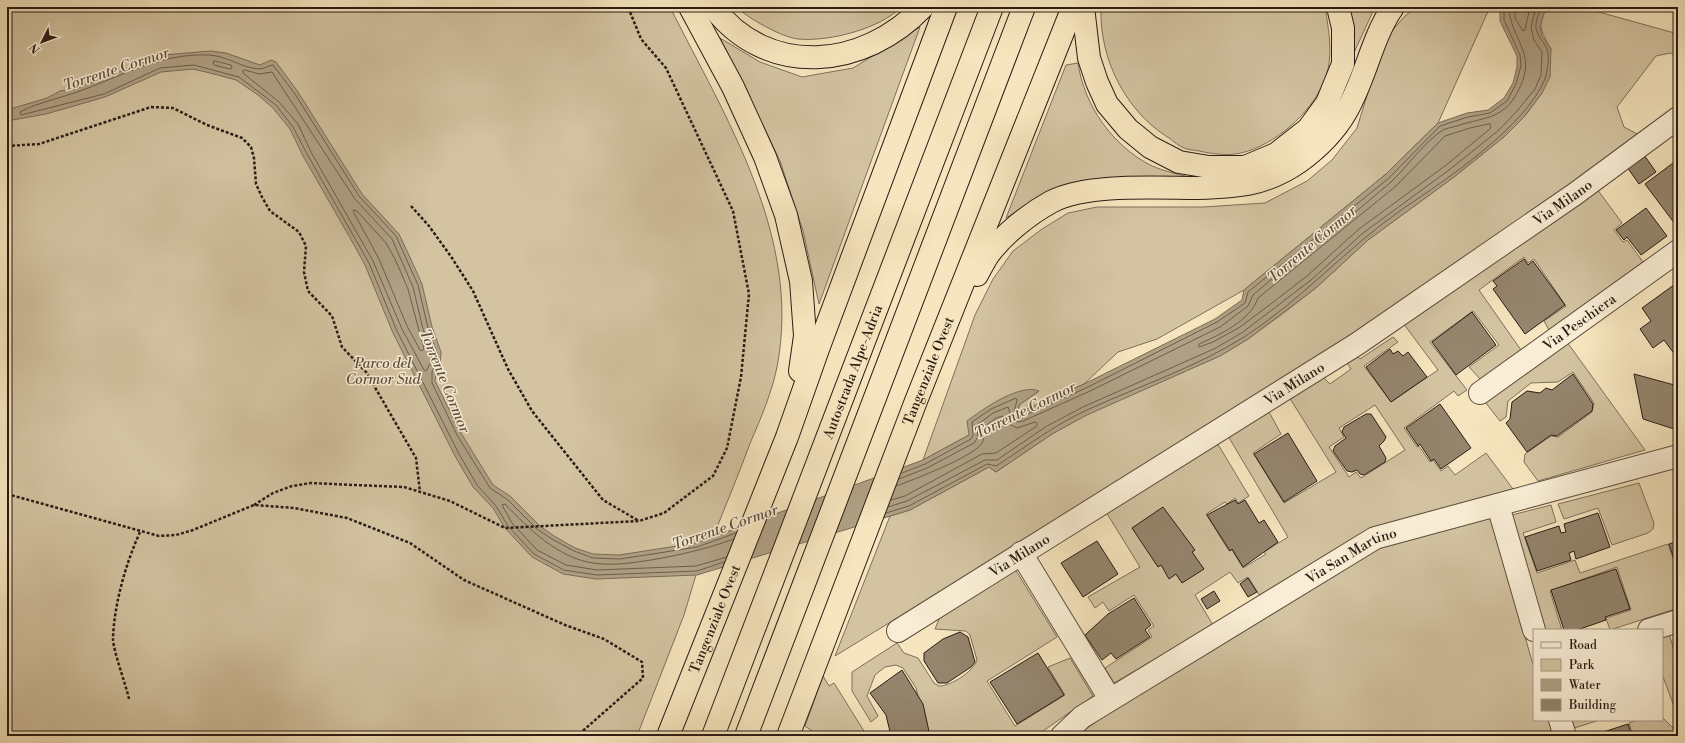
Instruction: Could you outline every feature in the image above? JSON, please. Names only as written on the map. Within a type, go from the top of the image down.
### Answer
[{"type":"highway","points":[[690,7],[733,88],[765,157],[786,215],[801,281],[805,336],[787,437]]},
{"type":"highway","points":[[713,7],[733,29],[766,49],[796,58],[816,58],[844,55],[866,47],[914,16],[923,7]]},
{"type":"highway","name":"Tangenziale Ovest","points":[[668,736],[787,437],[818,349],[946,7]]},
{"type":"highway","name":"Autostrada Alpe-Adria","points":[[713,736],[992,7]]},
{"type":"highway","points":[[746,736],[1024,7]]},
{"type":"highway","name":"Tangenziale Ovest","points":[[788,736],[916,401],[1073,7]]},
{"type":"highway","points":[[1083,7],[1089,58],[1097,82],[1106,104],[1128,129],[1150,147],[1179,162],[1209,167],[1245,167],[1276,154],[1308,129],[1327,103],[1343,64],[1343,28],[1338,7]]},
{"type":"highway","points":[[940,343],[989,254],[1006,235],[1052,201],[1079,193],[1110,189],[1234,187],[1274,177],[1299,162],[1331,133],[1347,111],[1382,23],[1393,7]]},
{"type":"street","name":"Via Milano","points":[[898,631],[1357,344],[1575,194],[1678,118]]},
{"type":"street","name":"Via Peschiera","points":[[1480,393],[1678,251]]},
{"type":"street","name":"Via San Martino","points":[[1062,736],[1082,717],[1110,699],[1375,538],[1678,456]]},
{"type":"street","points":[[1498,505],[1534,629]]},
{"type":"street","points":[[1021,553],[1110,699]]},
{"type":"street","points":[[1653,629],[1678,621]]},
{"type":"street","points":[[1560,721],[1565,736]]},
{"type":"path","points":[[7,494],[109,521],[140,532],[160,536],[176,535],[217,521],[254,505],[274,493],[292,486],[312,483],[404,487],[450,501],[505,528],[639,521],[664,513],[713,476],[727,448],[741,377],[749,294],[733,211],[666,68],[642,38],[628,7]]},
{"type":"path","points":[[7,146],[39,144],[151,107],[173,108],[207,125],[242,138],[251,147],[254,158],[256,184],[270,211],[299,232],[306,246],[304,272],[308,291],[332,316],[342,347],[366,372],[400,427],[416,458],[420,492]]},
{"type":"path","points":[[411,206],[447,252],[473,292],[508,369],[532,411],[603,500],[639,521]]},
{"type":"path","points":[[254,505],[294,508],[347,518],[403,540],[410,543],[464,580],[565,625],[604,639],[642,662],[643,678],[577,736]]},
{"type":"path","points":[[129,698],[113,640],[125,572],[129,557],[140,532]]},
{"type":"path","points":[[584,731],[587,736]]},
{"type":"green space","name":"Parco del Cormor Sud","points":[[7,7],[670,7],[714,92],[754,180],[769,225],[779,272],[782,319],[777,367],[769,395],[713,537],[710,538],[696,575],[684,615],[637,736],[7,736]]},
{"type":"green space","points":[[736,7],[901,7],[892,15],[867,28],[838,36],[798,39],[791,38],[774,31]]},
{"type":"green space","points":[[1101,7],[1325,7],[1330,45],[1327,73],[1318,94],[1301,116],[1279,135],[1266,143],[1254,149],[1231,154],[1215,154],[1187,149],[1178,145],[1153,127],[1128,98],[1118,82],[1110,64],[1105,45]]},
{"type":"green space","points":[[1346,7],[1375,7],[1352,57]]},
{"type":"green space","points":[[1416,7],[1490,7],[1438,123],[1386,174],[1244,290],[1157,339],[1118,352],[1084,384],[1018,414],[1019,405],[1039,391],[969,435],[923,460],[975,315],[993,279],[1013,251],[1042,229],[1068,213],[1097,207],[1203,207],[1265,203],[1307,181],[1332,160],[1357,128],[1384,40],[1405,16]]},
{"type":"green space","points":[[1546,7],[1581,7],[1678,34],[1678,56],[1670,53],[1656,56],[1617,107],[1624,127],[1643,137],[1326,356],[835,656],[890,516],[910,510],[989,467],[996,472],[1052,434],[1087,414],[1220,356],[1248,339],[1317,287],[1368,240],[1454,177],[1505,136],[1524,117],[1542,93],[1551,49],[1541,28],[1541,18]]},
{"type":"green space","points":[[920,27],[819,304],[803,231],[780,161],[720,38],[760,62],[802,77],[853,68]]},
{"type":"green space","points":[[1078,63],[1086,94],[1093,108],[1112,135],[1124,147],[1136,157],[1150,165],[1197,179],[1030,204],[1006,218],[1066,65]]},
{"type":"green space","points":[[1597,189],[1622,223],[1614,230],[1623,242],[1627,240],[1643,262],[1549,330],[1544,321],[1566,306],[1534,259],[1528,263],[1524,257],[1479,290],[1521,350],[1481,380],[1469,367],[1499,345],[1473,311],[1430,342],[1467,390],[1458,396],[1454,391],[1404,428],[1417,447],[1419,446],[1430,462],[1433,460],[1441,471],[1448,466],[1455,475],[1486,453],[1513,489],[1373,527],[1260,596],[1248,577],[1238,583],[1230,572],[1195,595],[1213,625],[1114,683],[1105,668],[1152,637],[1148,630],[1154,626],[1134,595],[1109,611],[1103,602],[1095,608],[1088,597],[1140,567],[1106,512],[1215,443],[1219,446],[1249,496],[1238,503],[1235,498],[1227,504],[1225,502],[1206,514],[1229,551],[1232,550],[1243,568],[1266,554],[1264,552],[1288,537],[1228,436],[1268,410],[1281,434],[1253,453],[1284,503],[1336,472],[1289,397],[1322,376],[1330,384],[1351,369],[1346,361],[1357,356],[1360,359],[1393,337],[1398,342],[1364,366],[1391,402],[1438,370],[1403,323]],"holes":[[[1375,405],[1405,450],[1361,478],[1356,472],[1349,477],[1329,447],[1344,437],[1339,428]]]},
{"type":"green space","points":[[1567,342],[1645,450],[1538,481],[1524,462],[1525,454],[1551,436],[1558,437],[1592,412],[1594,403],[1573,372],[1558,382],[1531,383],[1508,401],[1506,417],[1500,421],[1485,402]]},
{"type":"green space","points":[[1639,483],[1654,523],[1653,529],[1648,533],[1612,545],[1598,508],[1564,519],[1558,504]]},
{"type":"green space","points":[[1551,505],[1556,522],[1523,533],[1537,573],[1575,560],[1580,573],[1668,544],[1678,572],[1678,608],[1610,629],[1606,618],[1631,610],[1617,567],[1550,591],[1562,629],[1543,629],[1508,516]]},
{"type":"green space","points":[[1491,518],[1533,665],[1533,721],[1549,721],[1553,736],[1076,736],[1103,717],[1377,549]]},
{"type":"green space","points":[[1015,569],[1057,637],[987,681],[1015,726],[1065,695],[1048,667],[1070,658],[1093,696],[1036,736],[927,736],[916,688],[903,668],[896,665],[885,667],[875,675],[867,696],[878,716],[871,722],[852,691],[852,672],[897,643],[904,653],[918,658],[934,683],[939,686],[949,684],[961,678],[975,665],[977,660],[970,635],[966,631],[935,629],[940,617]]},
{"type":"green space","points":[[1669,634],[1678,663],[1678,717],[1663,677],[1663,636]]},
{"type":"green space","points":[[823,676],[829,686],[834,683],[867,736],[819,736],[805,726]]},
{"type":"green space","points":[[1663,718],[1673,728],[1676,736],[1633,736],[1629,723],[1635,721],[1663,721]]},
{"type":"green space","points":[[1569,721],[1597,721],[1571,729]]},
{"type":"water","name":"Torrente Cormor","points":[[1500,7],[1546,7],[1540,27],[1542,36],[1551,49],[1550,77],[1542,93],[1524,117],[1505,136],[1454,177],[1368,240],[1317,287],[1248,339],[1220,356],[1087,415],[1052,434],[996,472],[989,467],[910,510],[697,575],[596,579],[563,574],[532,557],[505,528],[493,508],[473,487],[455,456],[393,333],[365,265],[303,156],[290,129],[273,108],[258,95],[236,80],[193,69],[161,72],[105,97],[46,114],[7,121],[7,110],[47,98],[60,91],[77,88],[163,55],[210,51],[226,53],[260,65],[271,60],[276,62],[298,92],[362,194],[399,234],[422,284],[432,327],[441,352],[440,364],[436,373],[435,381],[461,433],[493,485],[510,496],[540,526],[575,548],[593,554],[619,555],[696,543],[923,460],[969,435],[967,421],[1002,398],[1022,391],[1039,391],[1019,405],[1018,413],[1084,384],[1215,319],[1242,300],[1244,290],[1386,174],[1438,123],[1467,113],[1488,110],[1504,98],[1513,83],[1517,67],[1517,56],[1500,21]]},
{"type":"building","points":[[1644,155],[1656,172],[1639,184],[1627,167]]},
{"type":"building","points":[[1677,160],[1678,222],[1675,224],[1645,184]]},
{"type":"building","points":[[1646,208],[1667,236],[1641,255],[1627,237],[1624,240],[1616,230]]},
{"type":"building","points":[[1524,259],[1528,265],[1533,261],[1565,305],[1525,334],[1493,289],[1497,286],[1493,281]]},
{"type":"building","points":[[1678,282],[1678,359],[1664,340],[1653,348],[1640,329],[1651,321],[1642,308]]},
{"type":"building","points":[[1472,312],[1496,345],[1456,375],[1432,342]]},
{"type":"building","points":[[1390,349],[1393,354],[1398,351],[1403,356],[1408,352],[1427,377],[1391,402],[1366,367]]},
{"type":"building","points":[[1573,374],[1593,404],[1592,411],[1557,436],[1551,435],[1527,452],[1506,423],[1510,419],[1512,402],[1527,391],[1540,393],[1546,388],[1552,390]]},
{"type":"building","points":[[1634,374],[1678,386],[1678,423],[1675,422],[1674,429],[1643,419]]},
{"type":"building","points":[[1440,404],[1471,448],[1441,469],[1434,459],[1431,461],[1420,444],[1418,446],[1406,428]]},
{"type":"building","points":[[1366,414],[1371,414],[1386,437],[1379,446],[1386,458],[1385,462],[1364,475],[1360,474],[1357,470],[1352,472],[1347,471],[1333,451],[1335,446],[1346,438],[1342,432],[1344,427]]},
{"type":"building","points":[[1288,433],[1317,481],[1284,502],[1254,454]]},
{"type":"building","points":[[1235,500],[1238,504],[1245,500],[1259,523],[1264,520],[1278,542],[1243,567],[1232,549],[1230,551],[1207,515]]},
{"type":"building","points":[[1163,507],[1195,550],[1192,552],[1204,569],[1182,583],[1176,574],[1169,579],[1161,565],[1158,567],[1132,528]]},
{"type":"building","points":[[1598,513],[1610,547],[1576,559],[1574,551],[1569,553],[1571,560],[1537,571],[1525,537],[1559,526],[1561,533],[1566,532],[1564,524]]},
{"type":"building","points":[[1097,541],[1118,574],[1083,597],[1061,563]]},
{"type":"building","points":[[1678,541],[1678,564],[1676,565],[1669,544]]},
{"type":"building","points":[[1616,569],[1630,609],[1605,617],[1606,620],[1580,629],[1564,629],[1551,590]]},
{"type":"building","points":[[1248,578],[1257,592],[1248,597],[1240,584]]},
{"type":"building","points":[[1214,591],[1220,601],[1207,609],[1201,599]]},
{"type":"building","points":[[1134,598],[1151,625],[1145,630],[1150,637],[1116,659],[1111,653],[1102,660],[1085,635],[1108,614]]},
{"type":"building","points":[[960,632],[968,637],[975,662],[971,667],[947,683],[938,683],[924,661],[924,653],[943,639]]},
{"type":"building","points":[[1038,653],[1064,695],[1017,724],[990,682]]},
{"type":"building","points":[[902,670],[923,704],[930,736],[891,736],[886,715],[870,693]]},
{"type":"building","points":[[1628,724],[1632,736],[1591,736]]}]
